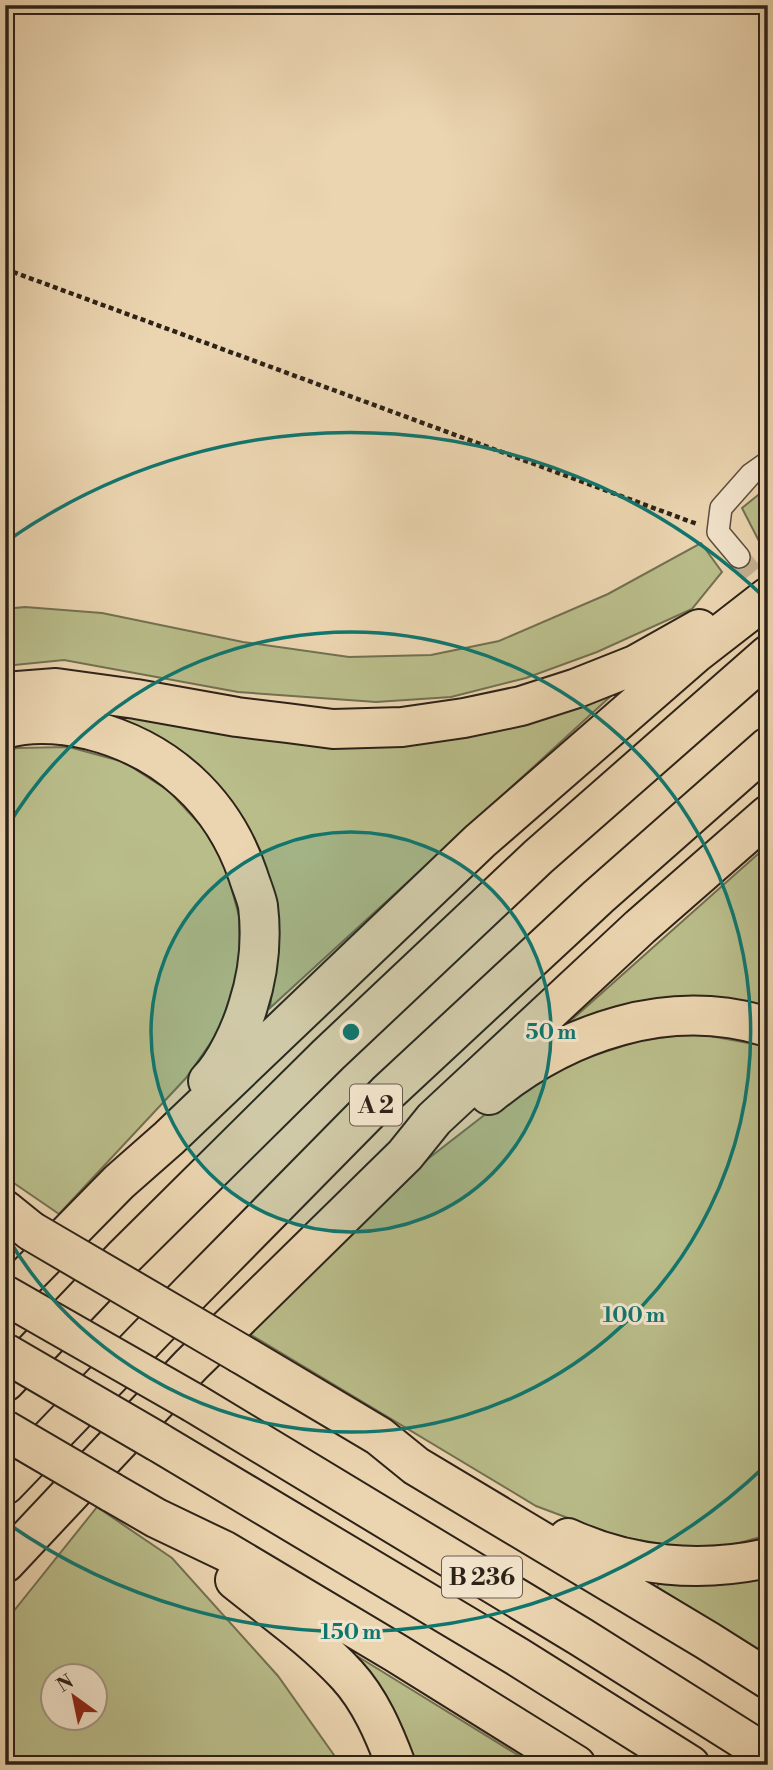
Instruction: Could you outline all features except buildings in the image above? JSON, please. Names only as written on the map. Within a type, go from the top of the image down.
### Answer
[{"type":"highway","points":[[5,692],[56,688],[237,717],[333,729],[402,727],[521,706],[577,688],[635,665],[768,591]]},
{"type":"highway","points":[[5,1297],[119,1182],[169,1138],[480,841],[696,653],[768,597]]},
{"type":"highway","name":"A 2","points":[[5,1382],[123,1258],[328,1055],[538,857],[768,655]]},
{"type":"highway","points":[[5,729],[17,725],[69,726],[109,735],[145,750],[179,774],[208,802],[225,824],[242,858],[257,904],[260,946],[253,992],[242,1027],[214,1074],[160,1128],[119,1182]]},
{"type":"highway","name":"A 2","points":[[5,1485],[387,1093],[598,897],[768,747]]},
{"type":"highway","points":[[5,1563],[191,1365],[405,1155],[433,1119],[640,927],[768,814]]},
{"type":"highway","points":[[405,1155],[446,1129],[513,1075],[562,1046],[612,1027],[659,1017],[703,1015],[750,1021],[768,1027]]},
{"type":"highway","points":[[14,1220],[379,1436],[429,1457],[559,1534],[589,1548],[662,1565],[710,1567],[768,1558]]},
{"type":"highway","name":"B 236","points":[[5,1297],[194,1403],[581,1637],[768,1755]]},
{"type":"highway","name":"B 236","points":[[5,1353],[518,1657],[690,1765]]},
{"type":"highway","points":[[5,1430],[156,1518],[225,1551],[576,1765]]},
{"type":"highway","points":[[379,1436],[416,1466],[768,1679]]},
{"type":"highway","points":[[156,1518],[313,1642],[347,1675],[369,1706],[387,1740],[396,1765]]},
{"type":"street","points":[[739,557],[718,532],[721,509],[751,474],[768,462]]},
{"type":"path","points":[[5,269],[718,532]]},
{"type":"green space","points":[[768,487],[768,544],[762,547],[742,508]]},
{"type":"green space","points":[[701,543],[722,572],[692,609],[597,652],[526,678],[451,697],[376,702],[238,692],[64,660],[5,666],[5,609],[25,607],[102,613],[243,642],[349,657],[431,655],[499,641],[608,594]]},
{"type":"green space","points":[[624,684],[270,1008],[278,939],[226,797],[50,699],[306,740]]},
{"type":"green space","points":[[69,747],[124,762],[169,791],[204,829],[226,868],[239,916],[240,960],[226,1021],[186,1078],[59,1214],[5,1177],[5,751],[17,748]]},
{"type":"green space","points":[[768,845],[768,1010],[622,1006],[567,1024]]},
{"type":"green space","points":[[694,1033],[768,1049],[768,1535],[732,1545],[679,1547],[616,1536],[536,1506],[248,1333],[429,1158],[505,1099],[568,1064],[638,1041]]},
{"type":"green space","points":[[97,1507],[172,1558],[278,1676],[341,1765],[5,1765],[5,1622]]},
{"type":"green space","points":[[768,1576],[768,1657],[657,1587],[659,1583],[710,1585]]},
{"type":"green space","points":[[357,1656],[534,1765],[411,1765],[354,1660]]},
{"type":"tunnel","points":[[739,557],[768,592]]}]
